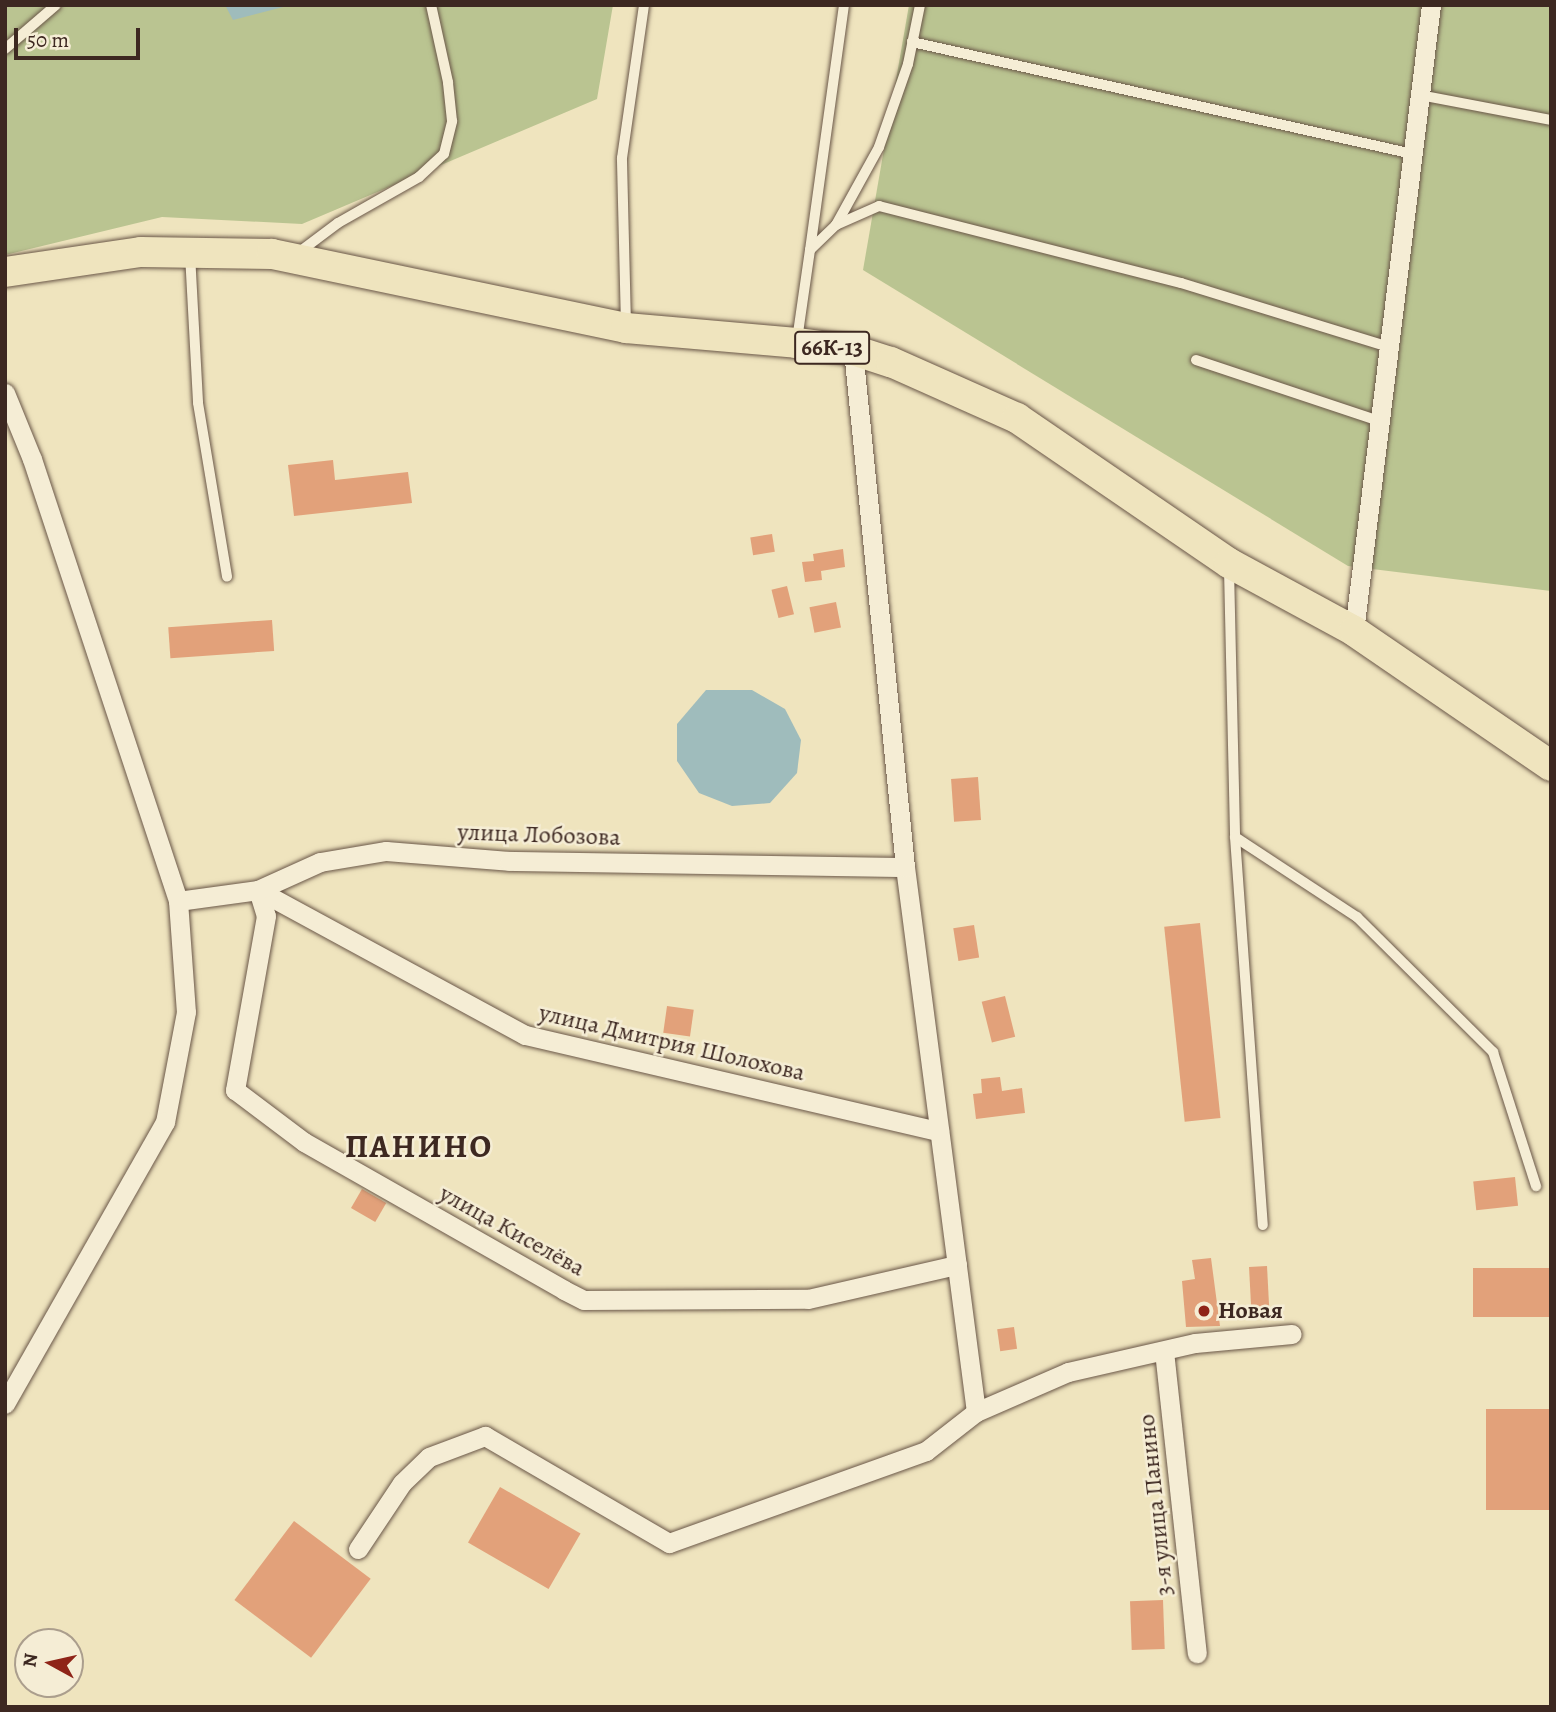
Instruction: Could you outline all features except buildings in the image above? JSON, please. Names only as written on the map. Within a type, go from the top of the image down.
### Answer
[{"type":"main road","name":"66К-13","points":[[5,272],[87,257],[190,251],[291,257],[626,328],[853,350],[923,373],[1017,418],[1229,563],[1354,631],[1551,766]]},
{"type":"street","points":[[1354,631],[1431,5]]},
{"type":"street","points":[[853,350],[905,867],[976,1412]]},
{"type":"street","points":[[5,393],[32,459],[178,901],[186,1012],[165,1122],[5,1404]]},
{"type":"street","name":"улица Лобозова","points":[[178,901],[258,890],[320,863],[386,851],[509,861],[905,867]]},
{"type":"street","name":"улица Дмитрия Шолохова","points":[[258,890],[525,1035],[939,1131]]},
{"type":"street","name":"улица Киселёва","points":[[258,890],[266,916],[235,1090],[304,1142],[564,1290],[584,1300],[808,1299],[957,1265]]},
{"type":"street","points":[[358,1549],[402,1483],[429,1457],[485,1436],[669,1543],[926,1451],[976,1412],[1068,1372],[1195,1343],[1292,1335]]},
{"type":"street","name":"3-я улица Панино","points":[[1164,1351],[1196,1653]]},
{"type":"lane","points":[[5,49],[56,5]]},
{"type":"lane","points":[[291,257],[338,223],[419,177],[444,154],[451,108],[431,5]]},
{"type":"lane","points":[[626,328],[622,158],[644,5]]},
{"type":"lane","points":[[796,343],[844,5]]},
{"type":"lane","points":[[810,250],[836,225],[879,147],[912,42],[920,5]]},
{"type":"lane","points":[[912,42],[1413,155]]},
{"type":"lane","points":[[1420,95],[1551,120]]},
{"type":"lane","points":[[836,225],[879,206],[1181,283],[1389,347]]},
{"type":"lane","points":[[190,251],[198,403],[227,576]]},
{"type":"lane","points":[[1196,360],[1379,421]]},
{"type":"lane","points":[[1229,563],[1235,837],[1263,1225]]},
{"type":"lane","points":[[1235,837],[1357,917],[1493,1052],[1536,1186]]},
{"type":"green space","points":[[5,5],[613,5],[597,99],[302,224],[162,217],[5,255]]},
{"type":"green space","points":[[909,5],[1551,5],[1551,591],[1348,566],[863,270]]},
{"type":"water","points":[[225,5],[291,5],[233,20]]},
{"type":"water","points":[[706,690],[752,690],[785,709],[801,740],[797,773],[770,803],[732,806],[699,793],[677,761],[677,724]]},
{"type":"place","name":"Новая","points":[[1204,1311]]},
{"type":"district","name":"ПАНИНО","points":[[419,1146]]}]
